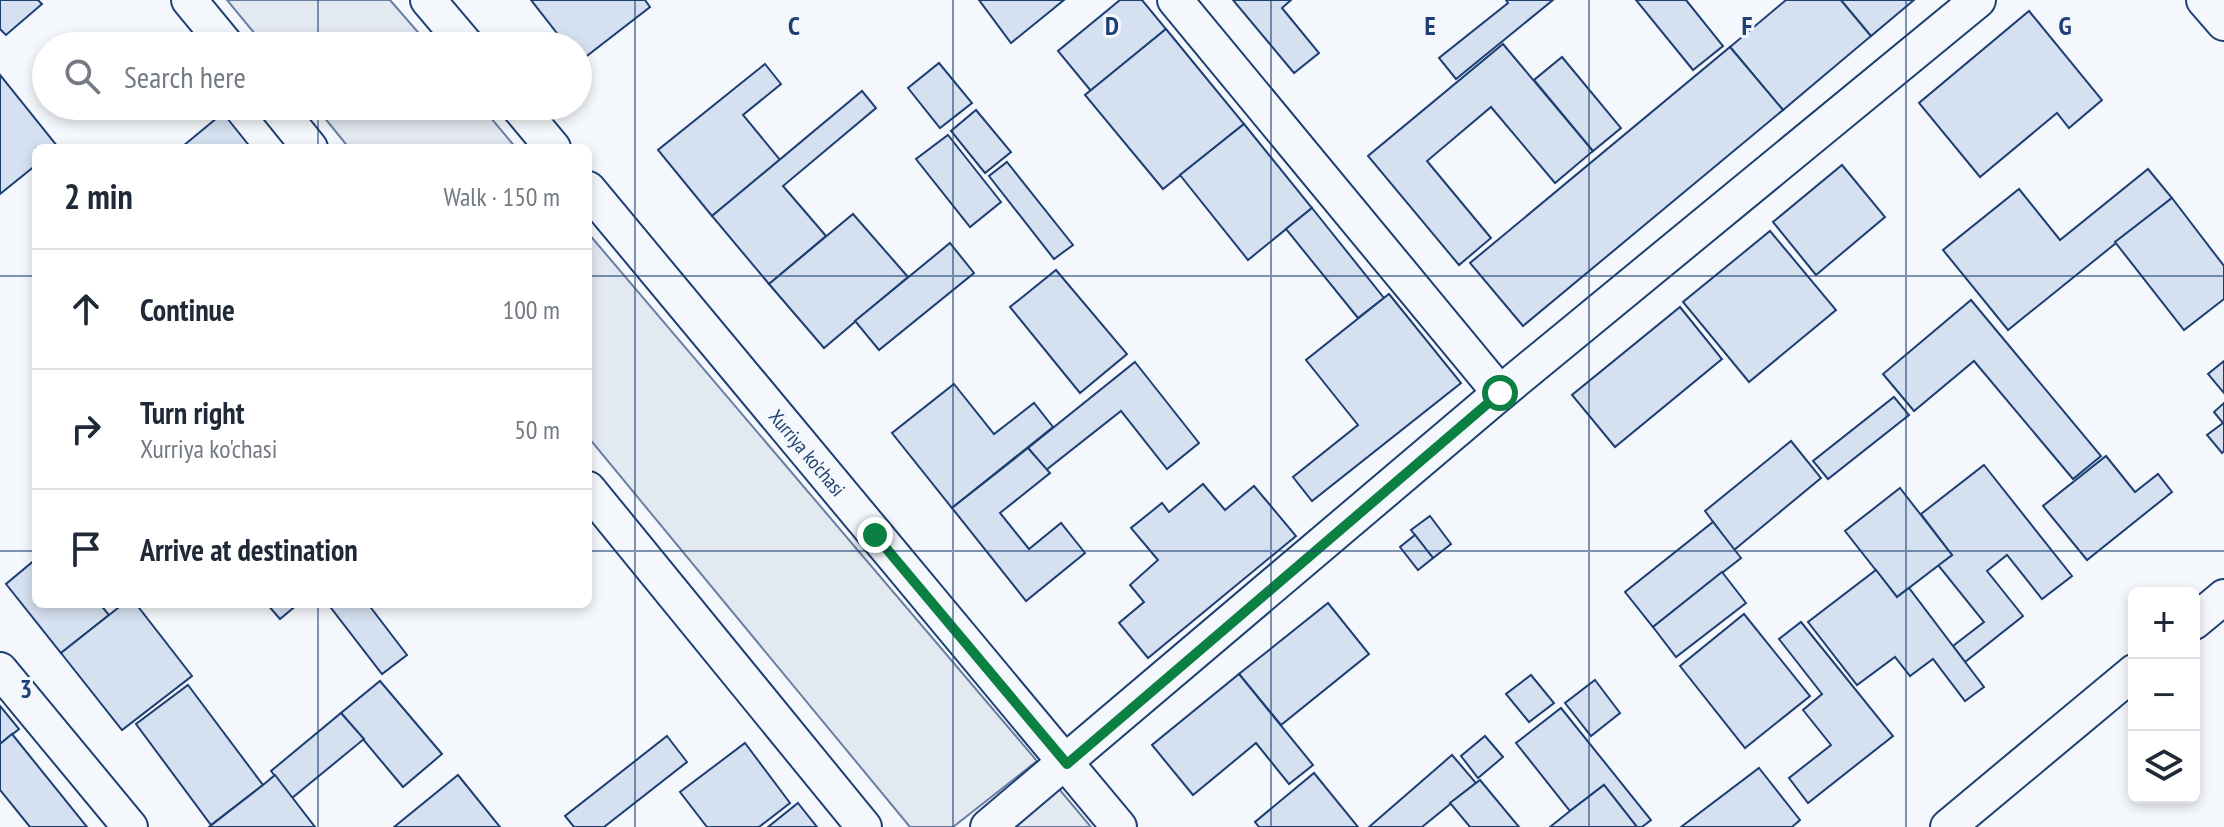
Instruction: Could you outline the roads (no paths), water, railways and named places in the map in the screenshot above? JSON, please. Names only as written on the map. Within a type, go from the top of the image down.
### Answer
[{"type":"street","points":[[189,0],[215,32]]},
{"type":"street","points":[[428,0],[455,32]]},
{"type":"street","points":[[1175,0],[1500,393]]},
{"type":"street","points":[[988,827],[1067,764],[1500,393],[1978,0]]},
{"type":"street","points":[[2204,0],[2224,23]]},
{"type":"street","points":[[287,120],[307,144]]},
{"type":"street","points":[[530,120],[550,144]]},
{"type":"street","name":"Xurriya ko'chasi","points":[[592,194],[1119,827]]},
{"type":"street","points":[[592,494],[864,827]]},
{"type":"street","points":[[2200,617],[2224,597]]},
{"type":"street","points":[[0,670],[130,827]]},
{"type":"street","points":[[1948,827],[2128,677]]}]
